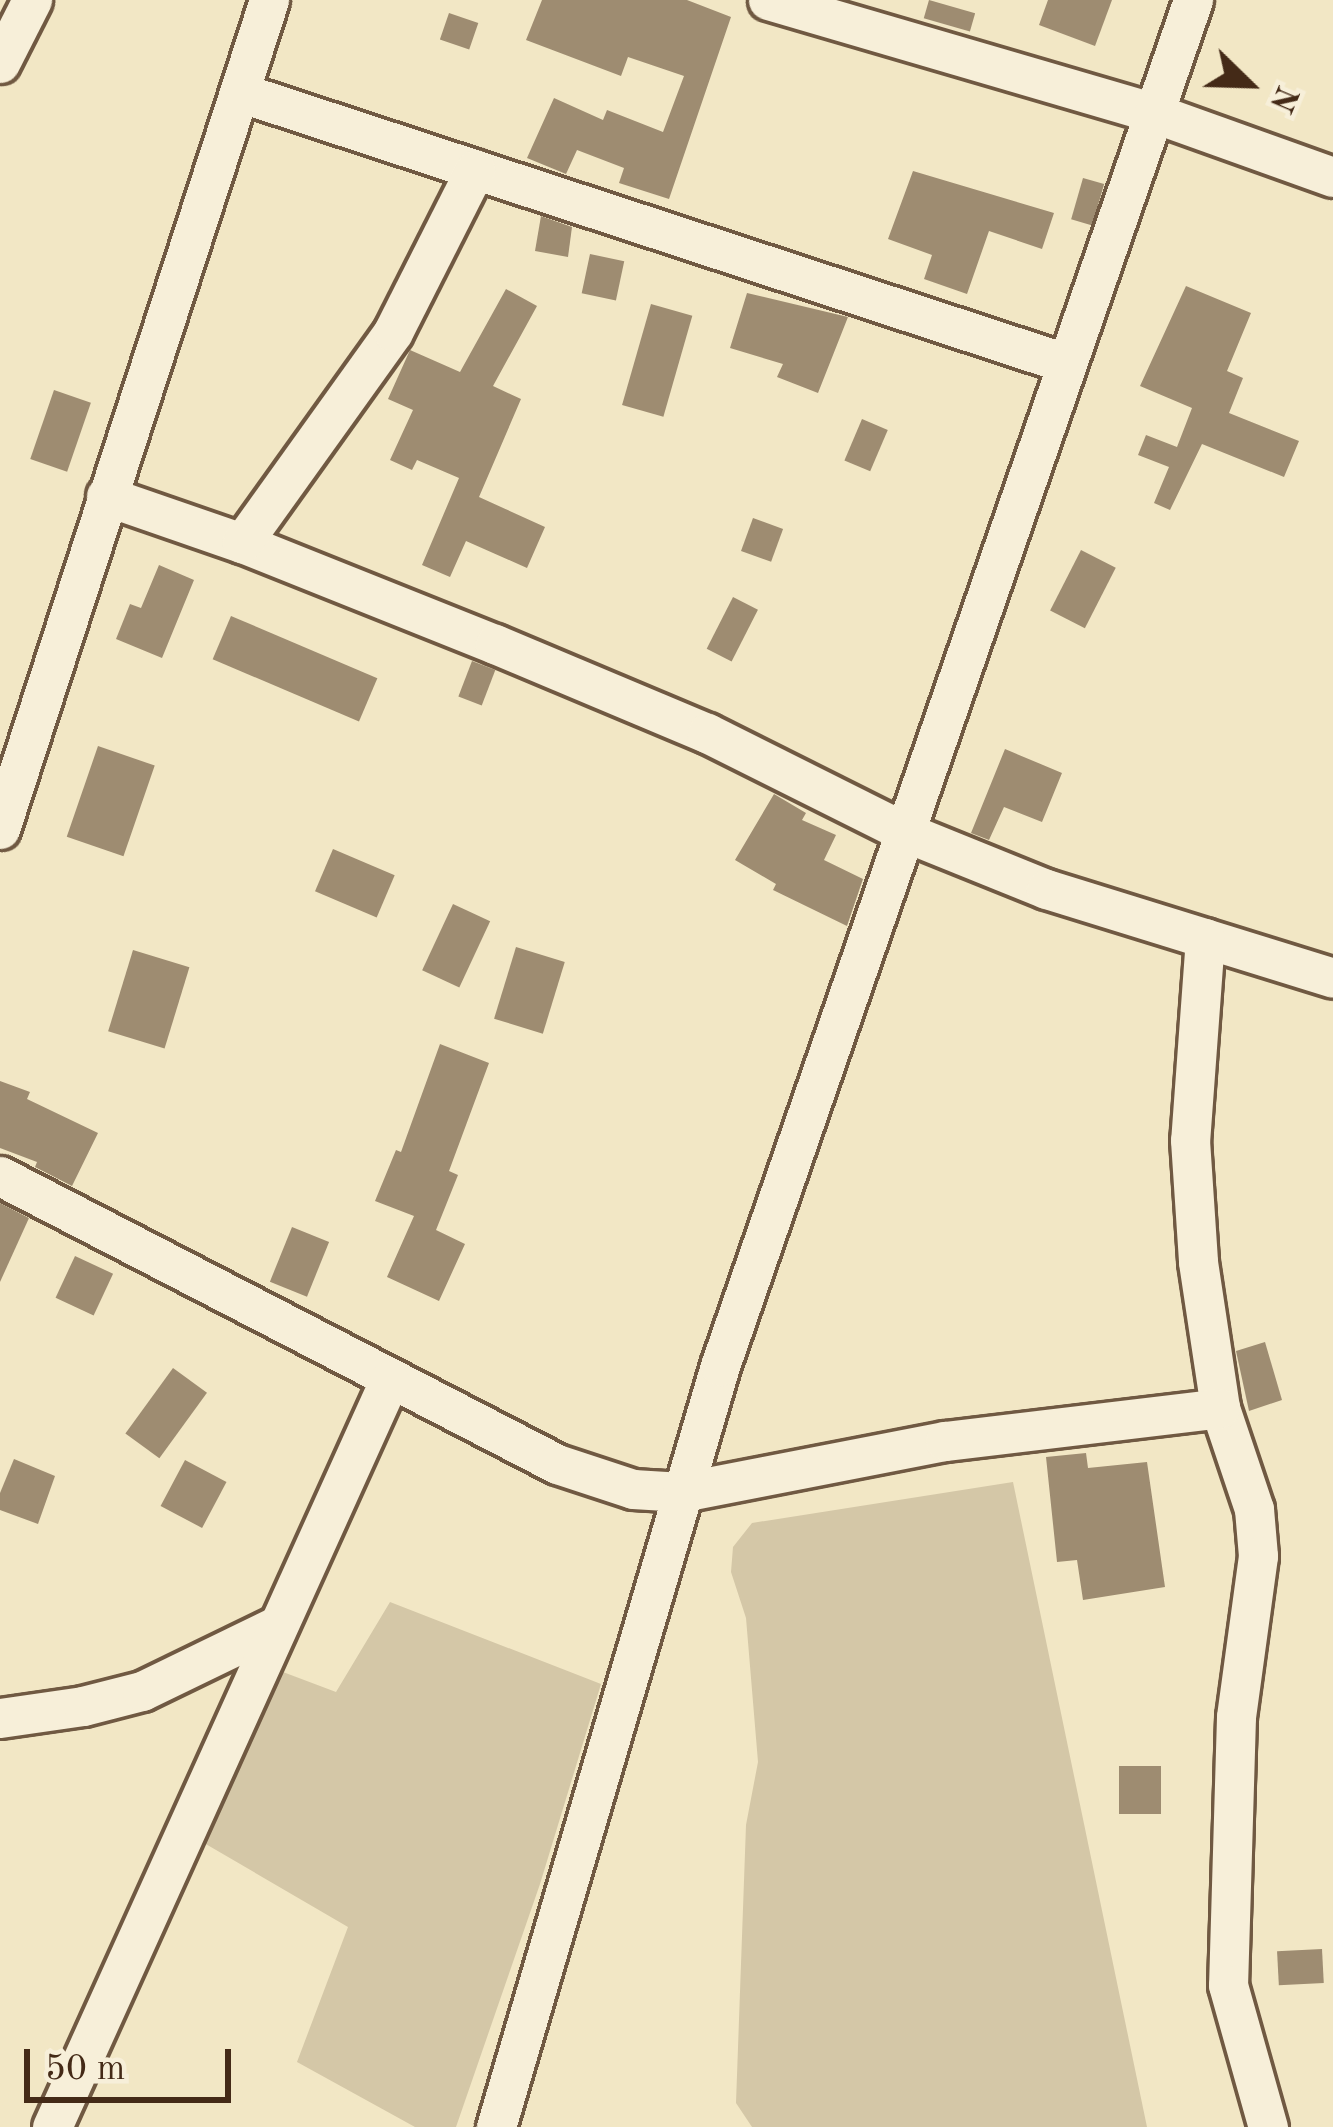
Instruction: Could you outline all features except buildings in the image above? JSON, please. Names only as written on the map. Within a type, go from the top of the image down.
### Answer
[{"type":"street","points":[[0,63],[32,0]]},
{"type":"street","points":[[0,829],[17,716],[106,496],[269,0]]},
{"type":"street","points":[[768,0],[1154,113],[1333,177]]},
{"type":"street","points":[[496,2127],[682,1492],[1193,0]]},
{"type":"street","points":[[242,93],[1065,363]]},
{"type":"street","points":[[242,543],[392,332],[476,170]]},
{"type":"street","points":[[106,496],[242,543],[707,733],[905,832],[1046,889],[1333,978]]},
{"type":"street","points":[[1205,938],[1190,1140],[1198,1262],[1220,1408],[1254,1509],[1258,1556],[1236,1717],[1228,1985],[1268,2127]]},
{"type":"street","points":[[0,1176],[389,1381],[557,1464],[633,1489],[682,1492],[945,1441],[1220,1408]]},
{"type":"street","points":[[52,2127],[389,1381]]},
{"type":"street","points":[[0,1718],[83,1706],[142,1691],[278,1625]]},
{"type":"shaded area","points":[[1013,1482],[1147,2127],[752,2127],[736,2103],[746,1825],[758,1762],[746,1618],[731,1572],[733,1547],[752,1523]]},
{"type":"shaded area","points":[[390,1602],[601,1684],[540,1884],[456,2127],[415,2127],[297,2062],[348,1927],[204,1843],[275,1669],[336,1692]]}]
